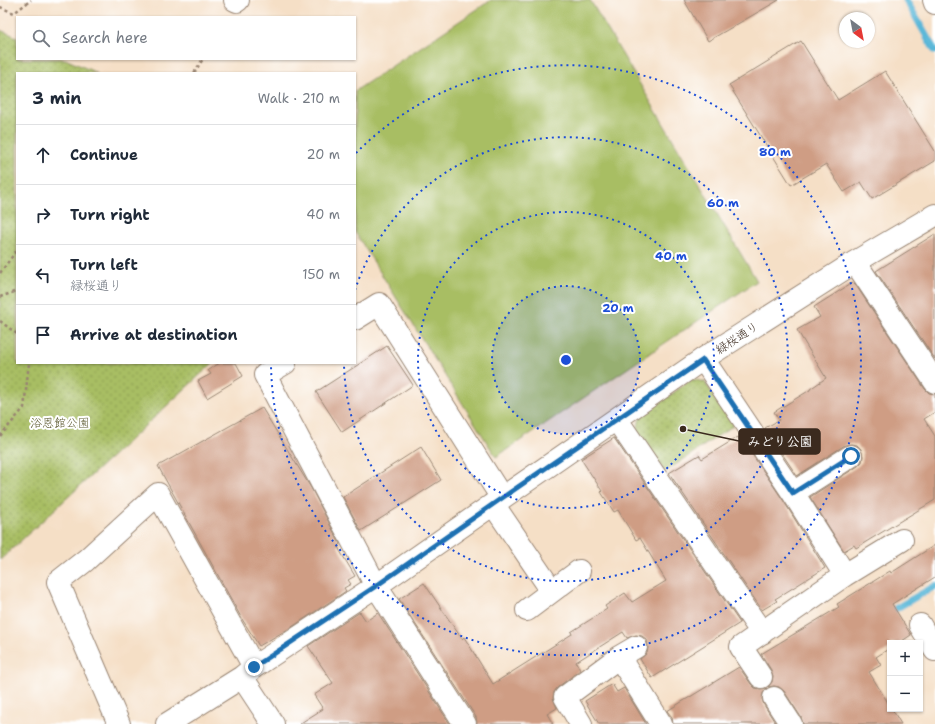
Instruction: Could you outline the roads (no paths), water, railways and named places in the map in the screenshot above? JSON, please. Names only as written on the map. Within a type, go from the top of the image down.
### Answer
[{"type":"street","name":"緑桜通り","points":[[167,724],[248,672],[376,586],[703,360],[855,262],[935,215]]},
{"type":"street","points":[[855,262],[935,382]]},
{"type":"street","points":[[356,318],[379,304],[552,591]]},
{"type":"street","points":[[703,360],[793,493],[845,575]]},
{"type":"street","points":[[283,364],[265,376],[376,586],[465,724]]},
{"type":"street","points":[[617,420],[762,632]]},
{"type":"street","points":[[793,493],[851,456]]},
{"type":"street","points":[[119,724],[58,582],[86,560],[158,494],[273,724]]},
{"type":"street","points":[[760,677],[740,647],[845,575],[902,540]]},
{"type":"street","points":[[527,610],[579,571]]},
{"type":"street","points":[[920,625],[935,650]]},
{"type":"street","points":[[581,724],[564,697],[627,652],[661,724]]},
{"type":"street","points":[[774,698],[791,724]]},
{"type":"waterway","points":[[906,0],[935,51]]},
{"type":"waterway","points":[[888,613],[935,586]]},
{"type":"place","name":"みどり公園","points":[[683,429]]},
{"type":"park label","name":"浴恩館公園","points":[[60,423]]}]
